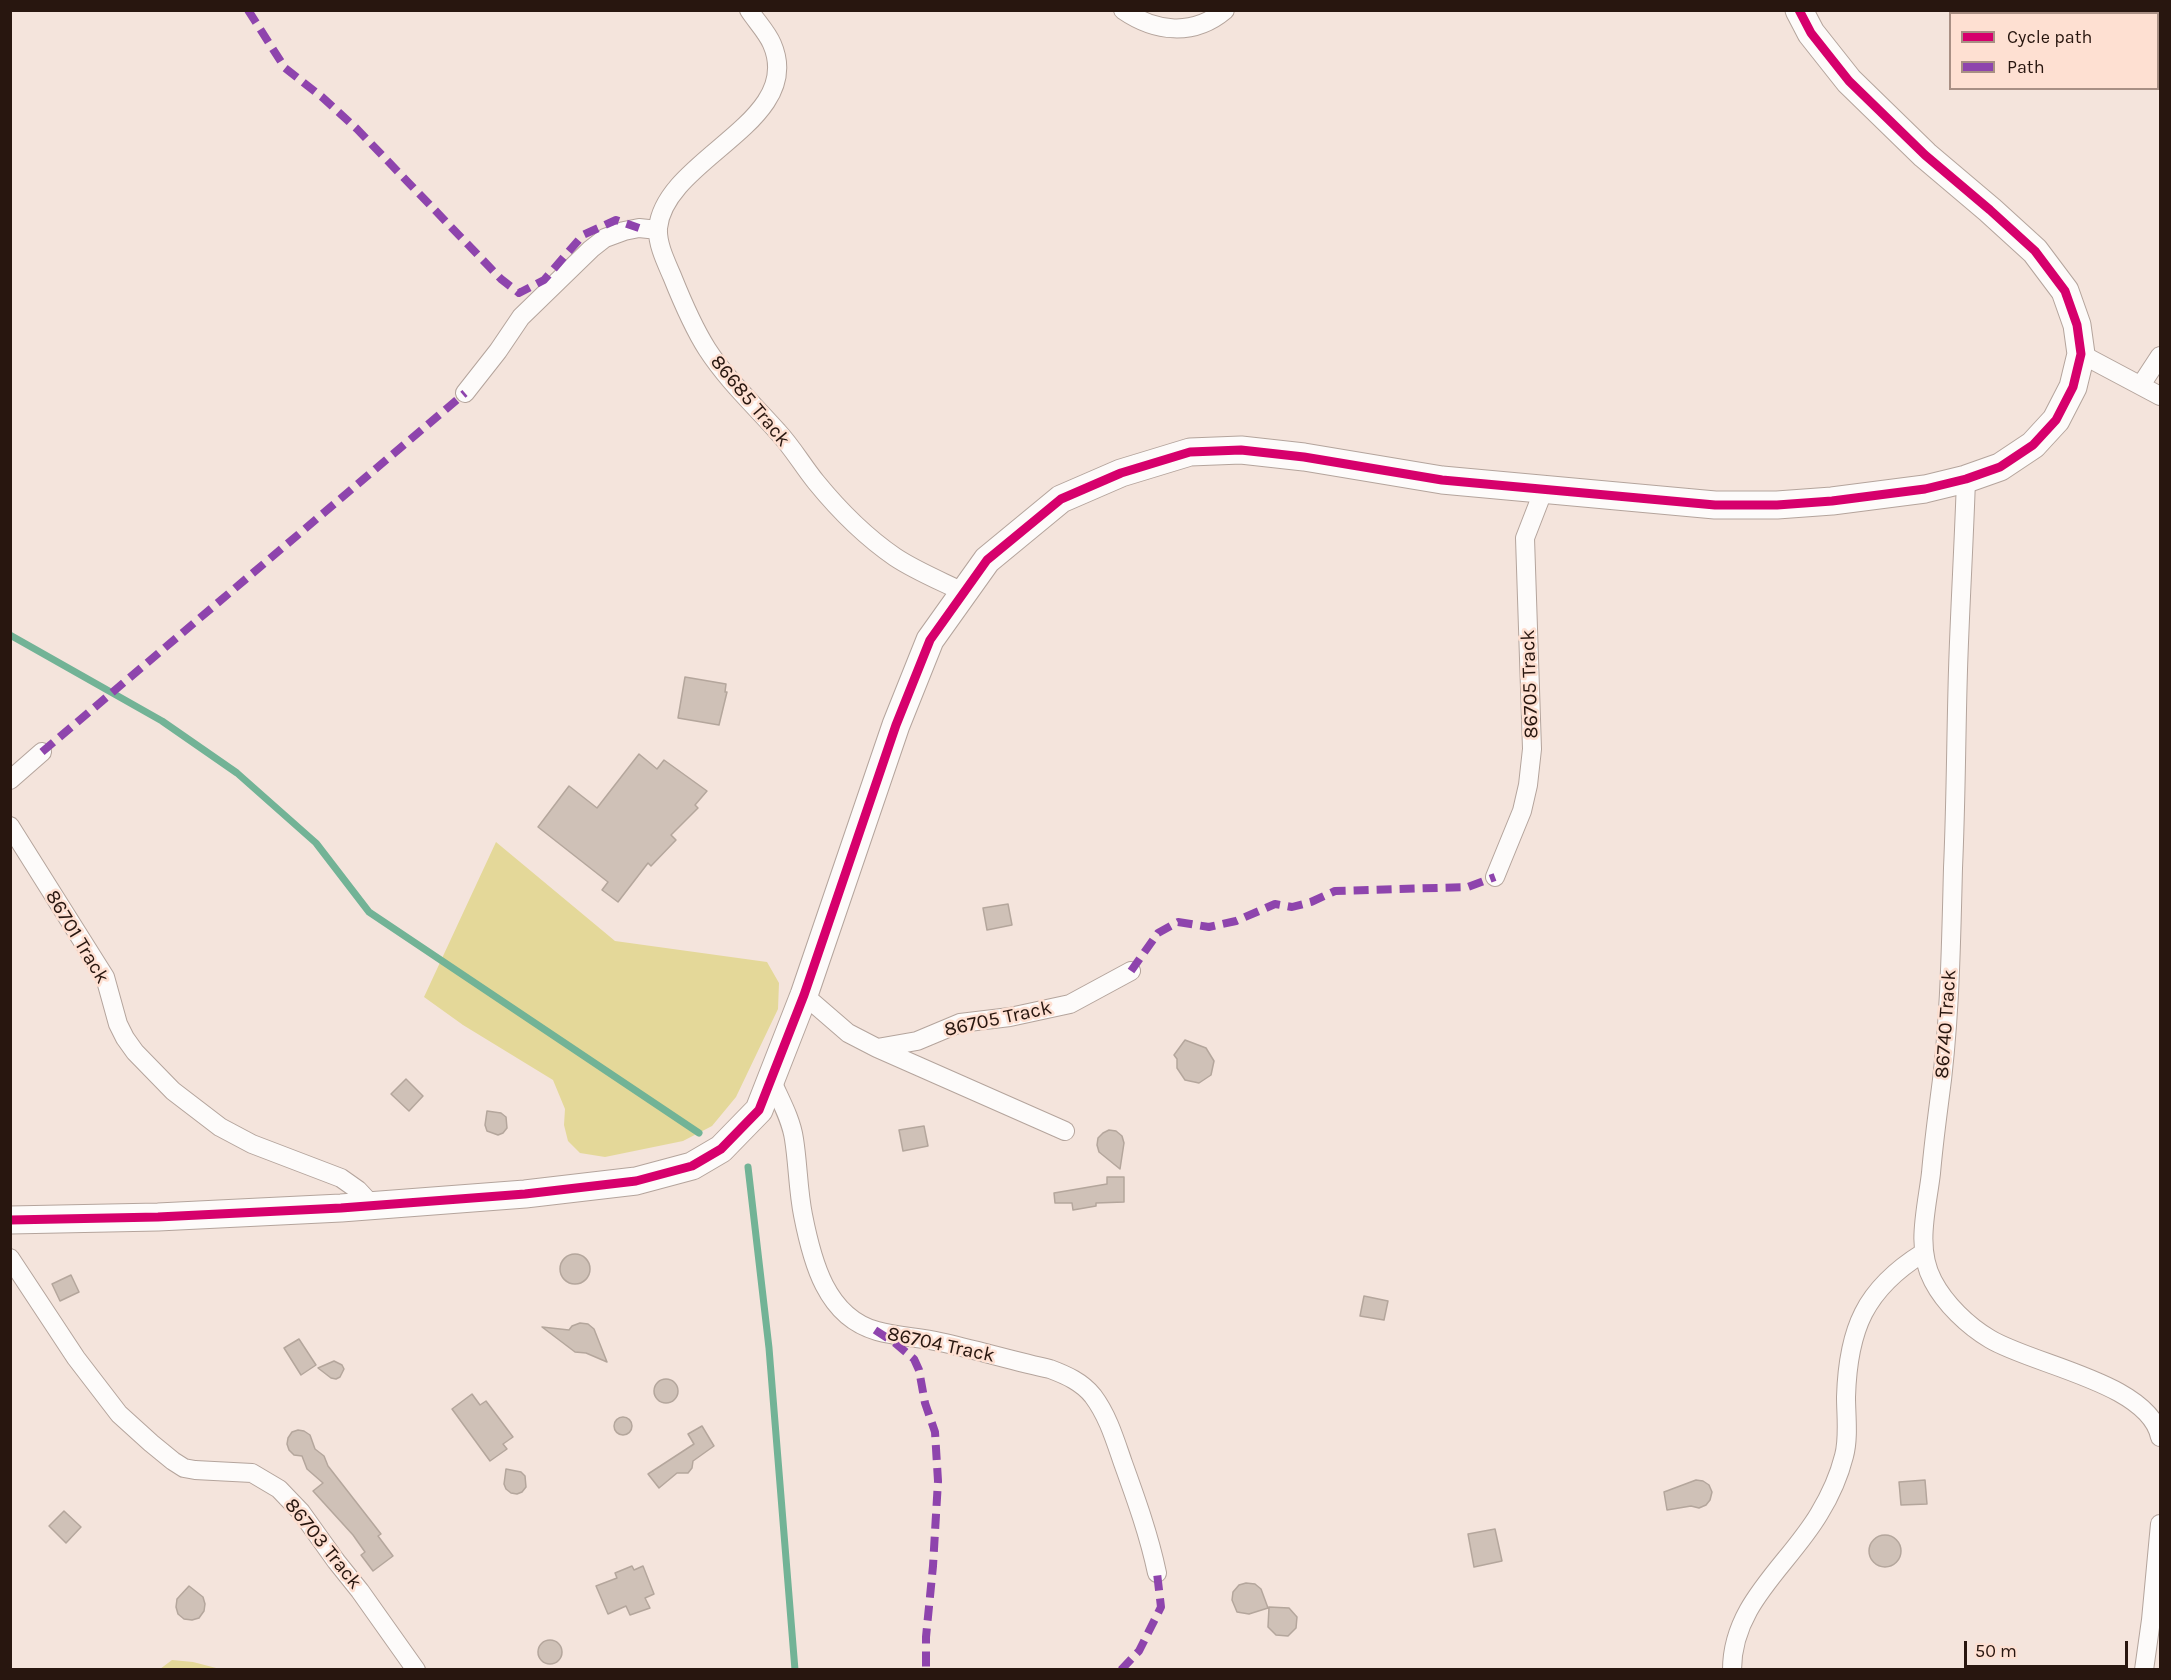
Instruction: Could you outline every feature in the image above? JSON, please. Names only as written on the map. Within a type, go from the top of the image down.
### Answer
[{"type":"street","points":[[465,393],[521,317],[591,249],[605,238],[624,231],[639,228],[658,230],[662,212],[683,179],[752,120],[769,94],[777,76],[777,59],[772,42],[749,10]]},
{"type":"street","points":[[1123,10],[1139,21],[1165,29],[1191,28],[1217,17],[1225,10]]},
{"type":"street","points":[[10,1220],[158,1217],[373,1206],[525,1194],[636,1181],[692,1166],[721,1149],[759,1110],[804,994],[900,714],[930,640],[987,560],[1061,499],[1121,473],[1190,452],[1241,450],[1304,457],[1442,480],[1714,505],[1777,505],[1896,493],[1966,478],[2000,467],[2033,445],[2056,420],[2069,396],[2081,354],[2077,326],[2065,291],[2035,251],[1925,155],[1849,81],[1811,33],[1799,10]]},
{"type":"street","name":"86685 Track","points":[[658,230],[667,265],[707,350],[744,398],[778,432],[817,483],[860,528],[896,557],[963,592]]},
{"type":"street","points":[[2081,354],[2160,396]]},
{"type":"street","points":[[2141,385],[2160,356]]},
{"type":"street","name":"86740 Track","points":[[1966,478],[1948,1011],[1943,1076],[1925,1216],[1923,1253],[1932,1280],[1946,1300],[1965,1320],[1990,1340],[2130,1398],[2147,1410],[2160,1432],[2160,1437]]},
{"type":"street","name":"86705 Track","points":[[1495,877],[1522,811],[1528,785],[1532,749],[1525,538],[1544,489]]},
{"type":"street","points":[[10,780],[42,752]]},
{"type":"street","name":"86701 Track","points":[[10,826],[83,946],[105,977],[118,1024],[124,1038],[135,1052],[173,1091],[220,1126],[252,1144],[341,1179],[358,1190],[373,1206]]},
{"type":"street","name":"86705 Track","points":[[877,1048],[917,1041],[960,1023],[1020,1015],[1070,1004],[1131,971]]},
{"type":"street","points":[[804,994],[848,1033],[1065,1131]]},
{"type":"street","name":"86704 Track","points":[[771,1079],[794,1136],[802,1212],[810,1246],[828,1292],[842,1311],[855,1322],[875,1330],[937,1341],[1050,1369],[1081,1384],[1092,1395],[1108,1420],[1149,1536],[1157,1573]]},
{"type":"street","points":[[1732,1670],[1736,1636],[1758,1592],[1818,1516],[1836,1480],[1845,1454],[1847,1372],[1852,1344],[1864,1309],[1874,1293],[1890,1277],[1923,1253]]},
{"type":"street","name":"86703 Track","points":[[10,1258],[76,1358],[119,1414],[151,1443],[184,1468],[252,1473],[279,1489],[301,1512],[416,1670]]},
{"type":"street","points":[[2144,1670],[2158,1587],[2160,1524]]},
{"type":"shaded area","points":[[496,842],[615,941],[767,962],[779,983],[778,1009],[736,1097],[712,1126],[683,1141],[605,1157],[580,1153],[568,1141],[564,1125],[565,1109],[553,1080],[463,1025],[424,997]]},
{"type":"shaded area","points":[[172,1660],[193,1662],[220,1669],[160,1669]]},
{"type":"building","points":[[685,677],[726,684],[725,692],[727,692],[719,725],[678,718]]},
{"type":"building","points":[[639,754],[657,769],[664,760],[707,791],[695,805],[698,808],[671,835],[676,840],[651,866],[648,863],[618,902],[602,890],[608,882],[538,827],[569,786],[597,808]]},
{"type":"building","points":[[1008,904],[1012,925],[987,930],[983,908]]},
{"type":"building","points":[[1185,1040],[1206,1048],[1214,1061],[1211,1075],[1199,1083],[1185,1080],[1177,1068],[1177,1059],[1174,1055]]},
{"type":"building","points":[[406,1079],[423,1096],[409,1111],[391,1094]]},
{"type":"building","points":[[487,1111],[501,1113],[506,1117],[507,1128],[503,1133],[498,1135],[487,1131],[485,1125]]},
{"type":"building","points":[[924,1126],[928,1146],[903,1151],[899,1130]]},
{"type":"building","points":[[1109,1130],[1116,1131],[1122,1136],[1124,1143],[1120,1169],[1099,1152],[1097,1145],[1098,1138]]},
{"type":"building","points":[[1107,1177],[1124,1177],[1124,1202],[1096,1203],[1096,1206],[1073,1210],[1072,1203],[1055,1203],[1054,1193],[1107,1184]]},
{"type":"building","points":[[575,1254],[586,1258],[590,1269],[586,1280],[575,1284],[564,1280],[560,1269],[564,1258]]},
{"type":"building","points":[[71,1275],[79,1292],[60,1301],[52,1284]]},
{"type":"building","points":[[1364,1296],[1388,1301],[1384,1320],[1360,1316]]},
{"type":"building","points":[[580,1323],[588,1324],[594,1329],[607,1362],[586,1353],[575,1352],[542,1327],[569,1330]]},
{"type":"building","points":[[299,1339],[316,1365],[301,1375],[284,1348]]},
{"type":"building","points":[[334,1361],[342,1365],[344,1369],[340,1377],[336,1379],[318,1368]]},
{"type":"building","points":[[666,1379],[675,1382],[678,1391],[675,1400],[666,1403],[657,1400],[654,1391],[657,1382]]},
{"type":"building","points":[[472,1394],[480,1405],[486,1401],[513,1437],[503,1444],[507,1449],[490,1461],[452,1409]]},
{"type":"building","points":[[623,1417],[629,1420],[632,1426],[629,1432],[623,1435],[617,1432],[614,1426],[617,1420]]},
{"type":"building","points":[[702,1426],[714,1446],[693,1461],[688,1473],[677,1473],[659,1488],[648,1474],[694,1444],[688,1434]]},
{"type":"building","points":[[298,1430],[310,1435],[315,1449],[324,1456],[328,1466],[381,1534],[378,1536],[393,1556],[373,1571],[361,1555],[365,1552],[353,1535],[313,1491],[323,1483],[307,1469],[302,1456],[294,1455],[289,1450],[288,1438],[292,1432]]},
{"type":"building","points":[[506,1469],[521,1472],[525,1476],[526,1487],[522,1492],[511,1493],[506,1489],[504,1484]]},
{"type":"building","points":[[1696,1480],[1709,1485],[1712,1492],[1706,1505],[1699,1508],[1691,1506],[1667,1510],[1664,1492]]},
{"type":"building","points":[[1925,1480],[1927,1504],[1901,1505],[1899,1482]]},
{"type":"building","points":[[64,1511],[81,1527],[66,1543],[49,1526]]},
{"type":"building","points":[[1495,1529],[1502,1561],[1474,1567],[1468,1534]]},
{"type":"building","points":[[1885,1535],[1897,1539],[1901,1551],[1897,1563],[1885,1567],[1873,1563],[1869,1551],[1873,1539]]},
{"type":"building","points":[[632,1566],[634,1570],[643,1566],[654,1594],[645,1598],[650,1608],[630,1615],[626,1606],[608,1614],[596,1586],[617,1578],[615,1573]]},
{"type":"building","points":[[1255,1584],[1261,1589],[1268,1608],[1249,1614],[1237,1612],[1232,1600],[1233,1592],[1239,1585]]},
{"type":"building","points":[[189,1586],[203,1597],[205,1604],[204,1611],[199,1618],[192,1620],[184,1619],[178,1614],[176,1607],[177,1599]]},
{"type":"building","points":[[1269,1607],[1289,1608],[1297,1617],[1296,1628],[1288,1636],[1276,1635],[1268,1627]]},
{"type":"building","points":[[550,1640],[559,1643],[562,1652],[559,1661],[550,1664],[541,1661],[538,1652],[541,1643]]},
{"type":"waterway","points":[[10,635],[162,721],[237,773],[316,843],[369,912],[699,1133]]},
{"type":"waterway","points":[[748,1167],[769,1348],[795,1670]]},
{"type":"marked path","points":[[248,10],[285,68],[357,129],[501,279],[519,293],[544,280],[583,235],[616,220],[639,228]]},
{"type":"marked path","points":[[42,752],[465,393]]},
{"type":"marked path","points":[[1131,971],[1158,933],[1178,922],[1209,927],[1236,921],[1275,904],[1292,907],[1311,902],[1335,891],[1468,887],[1495,877]]},
{"type":"marked path","points":[[875,1330],[914,1359],[935,1432],[938,1481],[926,1637],[926,1670]]},
{"type":"marked path","points":[[1121,1670],[1139,1651],[1161,1607],[1157,1573]]},
{"type":"cycle path","points":[[10,1220],[158,1217],[341,1208],[525,1194],[636,1181],[692,1166],[721,1149],[759,1110],[804,995],[896,725],[930,640],[987,560],[1061,499],[1121,473],[1190,452],[1241,450],[1304,457],[1442,480],[1715,505],[1777,505],[1832,501],[1925,489],[1966,479],[2000,467],[2033,445],[2056,420],[2073,387],[2081,354],[2077,325],[2065,291],[2035,251],[1925,155],[1849,81],[1811,33],[1799,10]]}]
